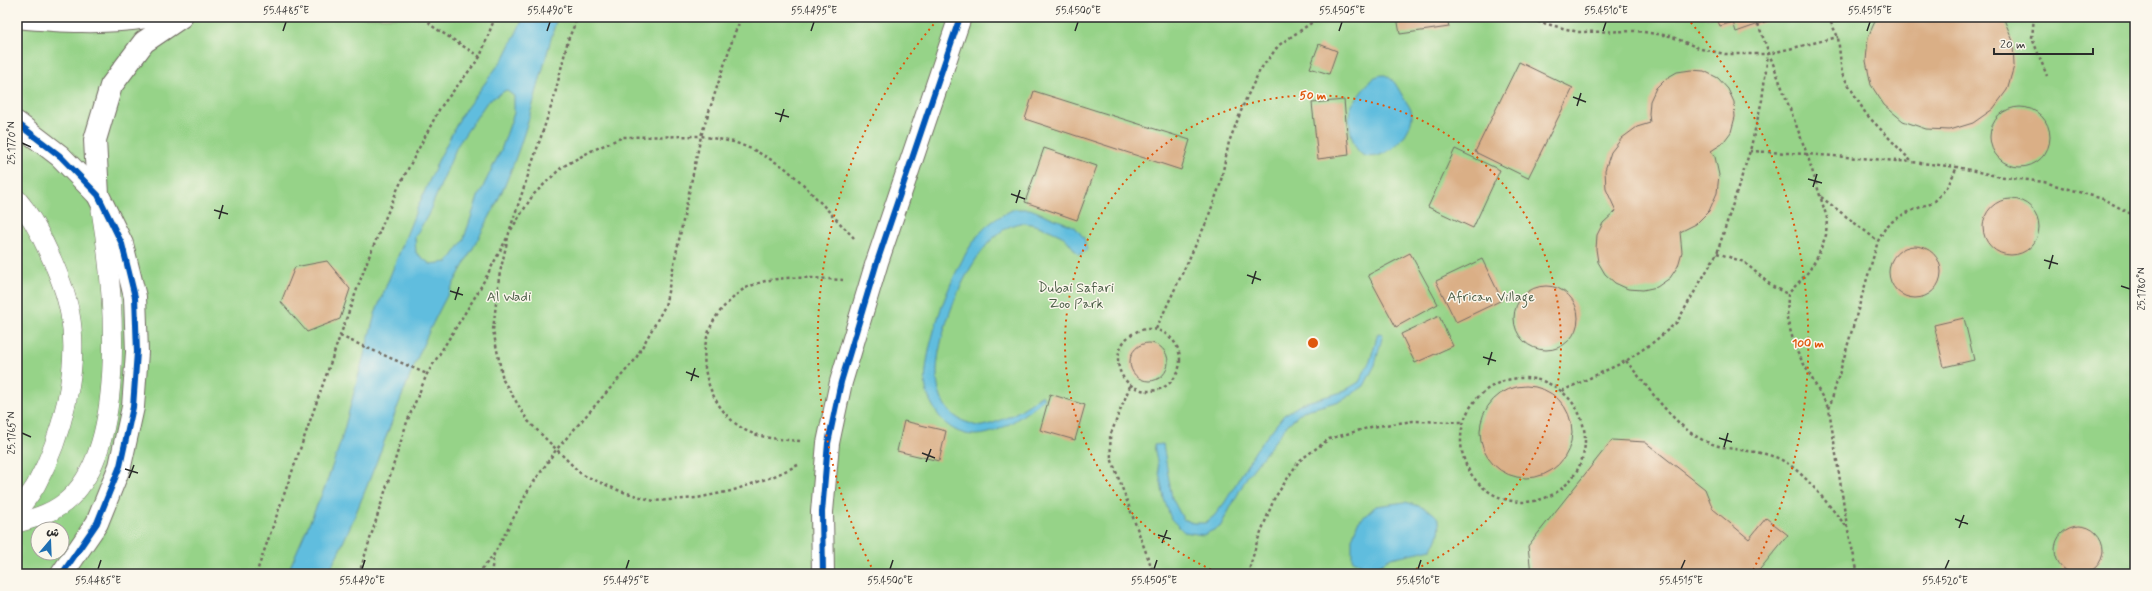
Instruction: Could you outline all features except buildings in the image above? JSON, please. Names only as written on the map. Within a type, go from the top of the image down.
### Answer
[{"type":"street","points":[[17,17],[127,20],[147,17]]},
{"type":"street","points":[[98,195],[95,140],[111,86],[144,42],[181,17]]},
{"type":"street","points":[[823,574],[822,512],[828,443],[841,382],[874,272],[960,17]]},
{"type":"street","points":[[17,123],[60,156],[98,195],[122,244],[135,297],[137,352],[133,407],[120,466],[97,523],[62,574]]},
{"type":"lane","points":[[17,523],[41,517],[71,498],[92,470],[103,436],[112,376],[113,316],[108,255],[98,195]]},
{"type":"lane","points":[[17,199],[26,209],[45,243],[61,278],[70,316],[72,354],[68,392],[57,441],[36,486],[17,512]]},
{"type":"path","points":[[425,17],[432,26],[480,57]]},
{"type":"path","points":[[256,574],[368,259],[398,188],[440,108],[480,57],[495,17]]},
{"type":"path","points":[[578,17],[568,40],[554,98],[509,233],[499,277],[493,330],[503,380],[528,421],[581,474],[620,491],[654,501],[697,498],[731,491],[772,477],[799,464],[828,443]]},
{"type":"path","points":[[478,574],[494,554],[529,489],[556,450],[635,360],[665,306],[701,136],[735,32],[742,17]]},
{"type":"path","points":[[1156,329],[1206,223],[1220,185],[1229,142],[1245,101],[1260,70],[1279,45],[1306,25],[1320,17]]},
{"type":"path","points":[[1520,17],[1578,32],[1637,31],[1670,36],[1701,49],[1725,54],[1768,54],[1838,37]]},
{"type":"path","points":[[1828,17],[1838,37],[1842,74],[1846,81],[1866,114],[1912,162]]},
{"type":"path","points":[[2034,17],[2032,38],[2047,76]]},
{"type":"path","points":[[1758,24],[1768,54],[1807,154],[1827,218],[1826,235],[1818,256],[1809,271],[1788,294],[1786,319],[1796,350],[1829,409],[1846,526],[1858,574]]},
{"type":"path","points":[[1562,391],[1626,361],[1655,341],[1677,322],[1717,253],[1750,151],[1762,100],[1768,54]]},
{"type":"path","points":[[359,574],[407,422],[427,374],[478,292],[509,233],[533,195],[562,167],[591,151],[623,137],[701,136],[734,142],[754,150],[784,167],[802,183],[874,272]]},
{"type":"path","points":[[1750,151],[1912,162],[1957,167],[1996,176],[2044,182],[2103,199],[2135,216]]},
{"type":"path","points":[[1829,409],[1878,241],[1887,225],[1904,214],[1935,201],[1948,186],[1957,167]]},
{"type":"path","points":[[1821,197],[1878,241]]},
{"type":"path","points":[[1717,253],[1744,262],[1773,287],[1788,294]]},
{"type":"path","points":[[828,443],[771,438],[744,429],[722,411],[709,388],[704,360],[708,332],[721,308],[743,290],[770,280],[874,272]]},
{"type":"path","points":[[1144,329],[1156,329],[1168,335],[1176,344],[1181,356],[1180,368],[1175,379],[1165,388],[1154,392],[1141,391],[1130,386],[1122,377],[1117,365],[1118,353],[1123,342],[1132,333],[1144,329]]},
{"type":"path","points":[[340,336],[353,340],[427,374]]},
{"type":"path","points":[[1626,361],[1681,425],[1699,438],[1713,444],[1728,449],[1772,456],[1788,463],[1804,478],[1846,526]]},
{"type":"path","points":[[1516,377],[1540,379],[1562,391],[1576,407],[1584,426],[1585,446],[1580,466],[1568,483],[1552,496],[1531,502],[1511,501],[1491,494],[1475,481],[1464,463],[1459,443],[1462,422],[1473,401],[1492,385],[1516,377]]},
{"type":"path","points":[[1130,386],[1110,436],[1111,458],[1154,574]]},
{"type":"path","points":[[1248,574],[1257,542],[1274,499],[1299,461],[1329,439],[1371,427],[1414,421],[1462,422]]},
{"type":"path","points":[[491,574],[494,554]]},
{"type":"green space","name":"Dubai Safari Zoo Park","points":[[17,17],[2135,17],[2135,574],[17,574]]},
{"type":"water","points":[[524,17],[557,17],[521,144],[505,185],[485,226],[431,326],[354,518],[328,574],[287,574],[325,487],[341,441],[375,314],[416,211],[438,161],[462,114],[505,56]],"holes":[[[506,90],[514,96],[514,113],[501,150],[478,197],[463,241],[448,262],[430,264],[416,253],[415,237],[428,215],[457,146],[487,102]]]},
{"type":"water","points":[[1385,75],[1395,84],[1410,108],[1412,117],[1407,132],[1395,146],[1380,155],[1373,157],[1365,156],[1360,153],[1354,143],[1349,121],[1350,109],[1371,80],[1378,76]]},
{"type":"water","points":[[1014,209],[1030,209],[1075,227],[1084,238],[1087,250],[1079,255],[1065,238],[1030,224],[1020,223],[1003,230],[987,244],[973,263],[961,286],[943,334],[938,356],[937,374],[937,382],[941,398],[949,411],[955,416],[961,420],[978,426],[991,424],[1014,414],[1042,395],[1044,399],[1009,424],[996,431],[969,435],[956,430],[943,421],[931,402],[926,389],[926,373],[929,353],[934,330],[942,306],[961,262],[972,244],[989,224]]},
{"type":"water","points":[[1378,333],[1383,334],[1375,365],[1364,386],[1343,400],[1303,411],[1288,424],[1247,477],[1220,527],[1203,535],[1184,532],[1171,519],[1164,499],[1154,445],[1163,444],[1172,498],[1183,519],[1193,523],[1205,523],[1214,516],[1225,502],[1256,450],[1284,415],[1303,403],[1342,392],[1359,382],[1370,361]]},
{"type":"water","points":[[1405,502],[1424,508],[1436,516],[1440,529],[1432,549],[1391,558],[1379,565],[1365,567],[1352,559],[1352,539],[1358,522],[1376,506]]},
{"type":"cycle path","points":[[823,574],[822,512],[828,443],[841,382],[877,262],[960,17]]},
{"type":"cycle path","points":[[17,123],[60,156],[98,195],[122,244],[135,297],[137,352],[133,407],[120,466],[97,523],[62,574]]},
{"type":"park label","name":"Al Wadi","points":[[509,296]]},
{"type":"park label","name":"African Village","points":[[1491,296]]}]
